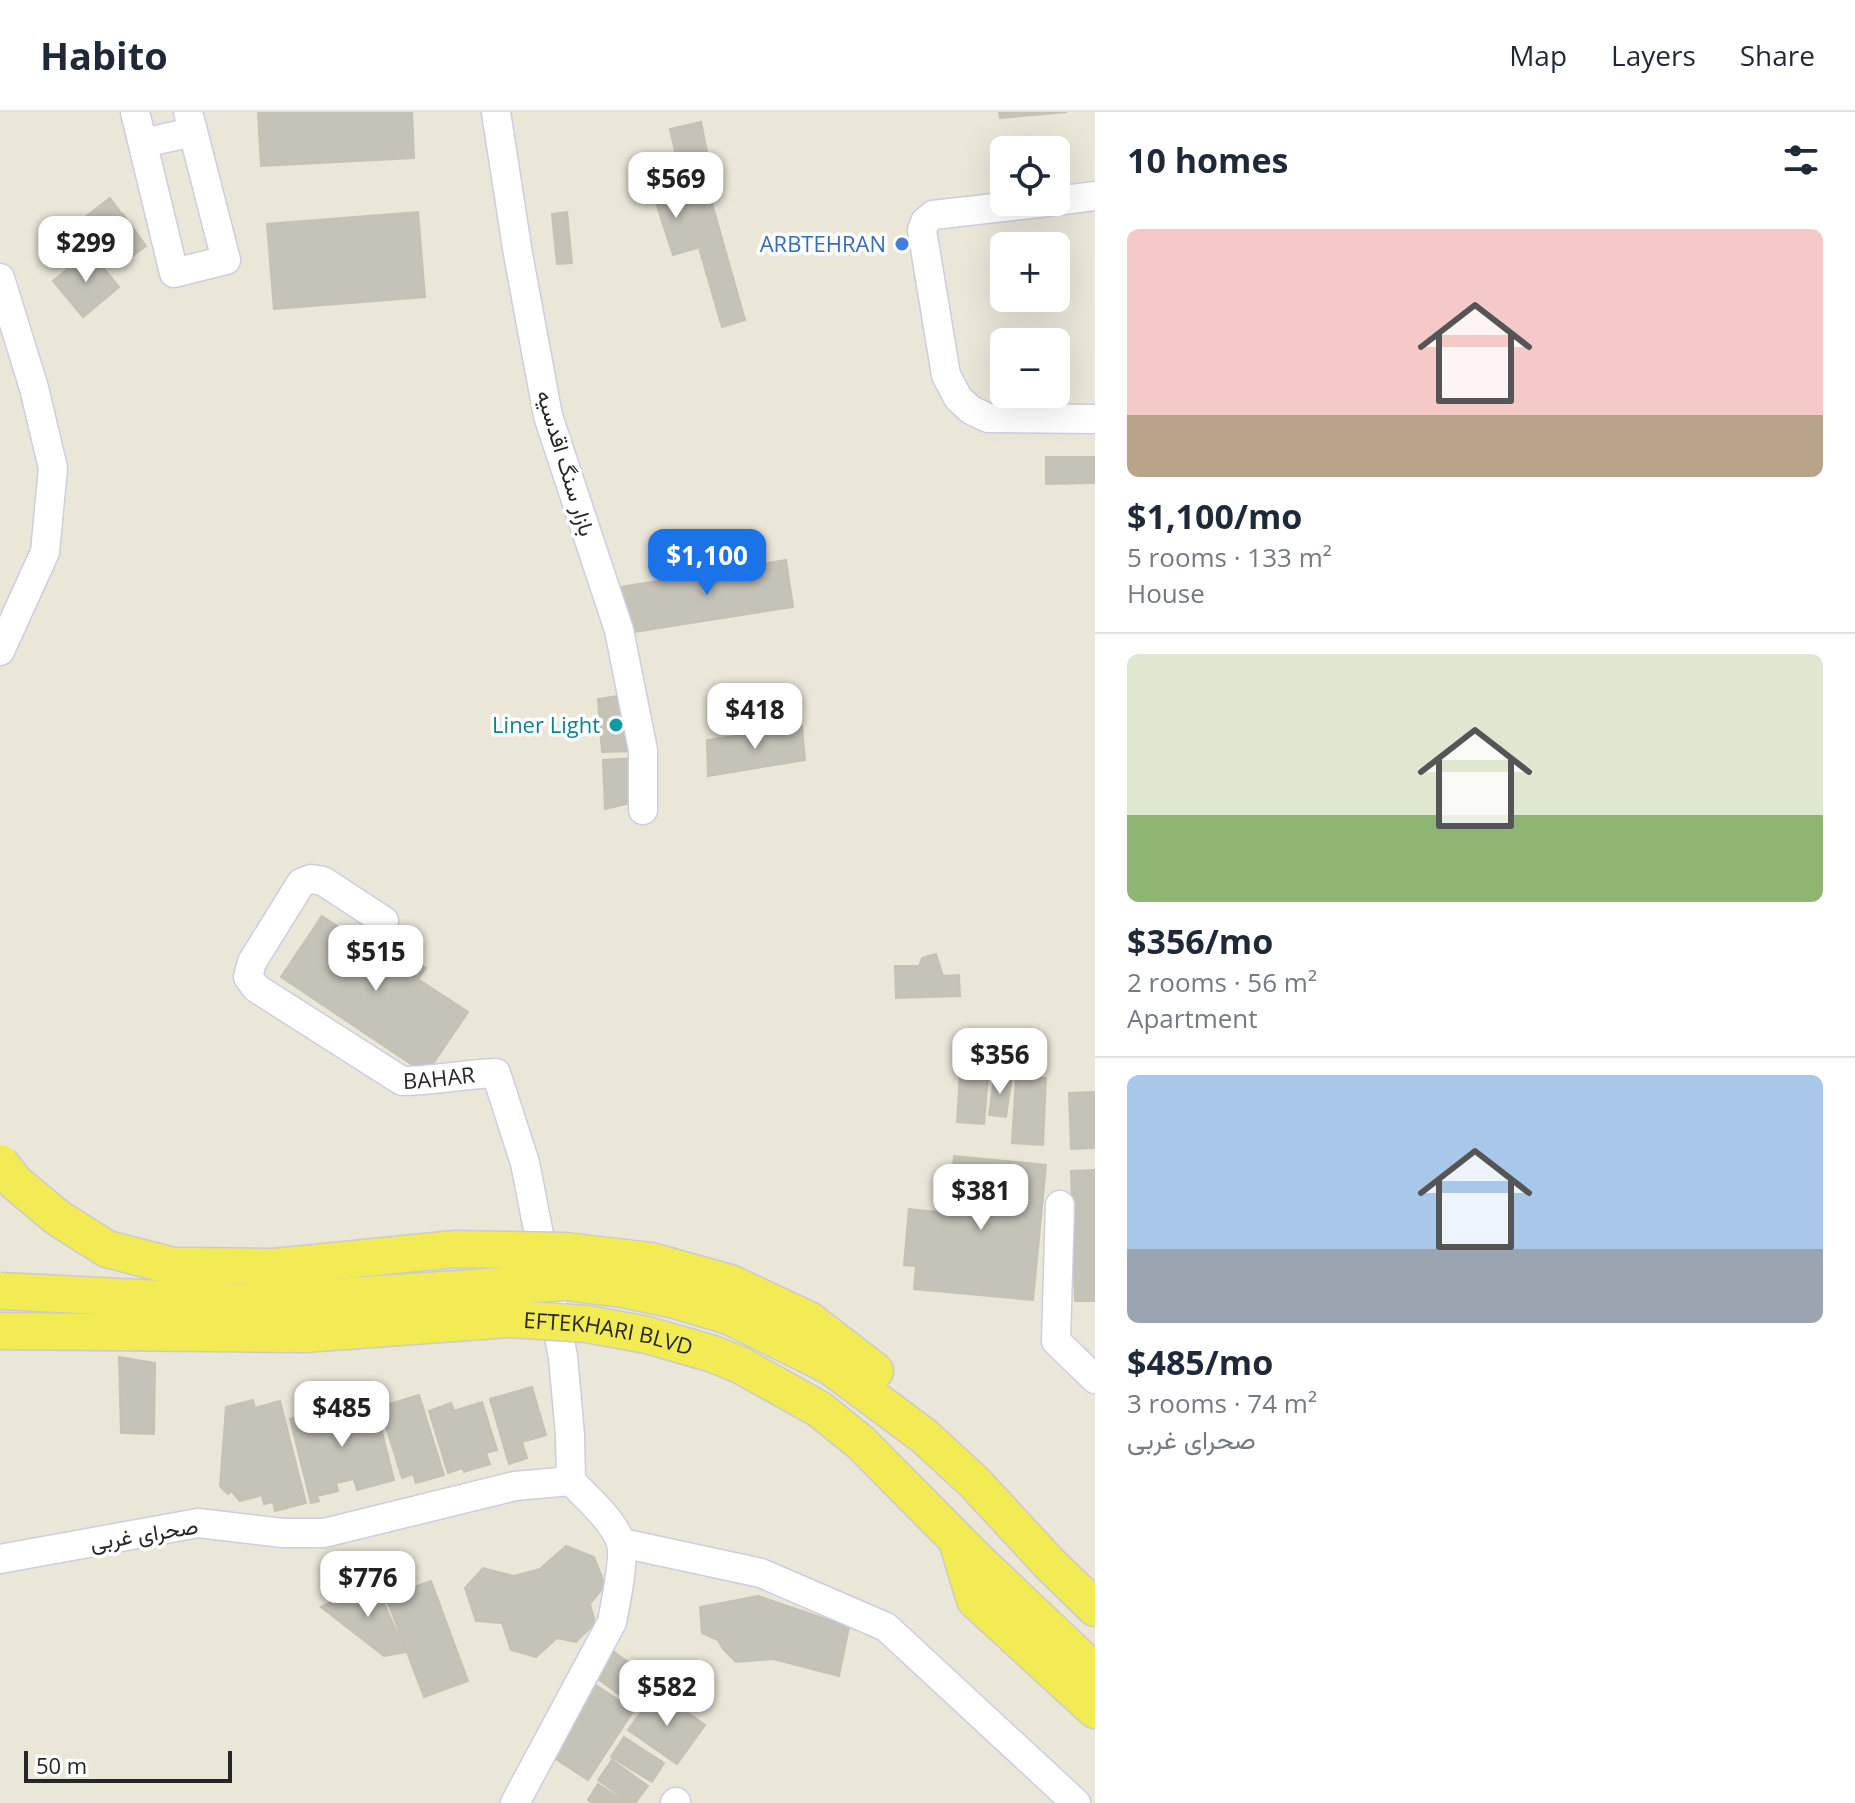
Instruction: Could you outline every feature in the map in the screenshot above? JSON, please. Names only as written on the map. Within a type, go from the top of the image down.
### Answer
[{"type":"main road","points":[[0,1163],[16,1183],[58,1218],[107,1249],[173,1266],[275,1267],[455,1249],[565,1251],[651,1261],[730,1300],[809,1320],[874,1370],[900,1400],[924,1436],[1088,1590]]},
{"type":"main road","name":"EFTEKHARI BLVD","points":[[0,1291],[241,1303],[566,1282],[675,1300],[730,1300]]},
{"type":"main road","name":"EFTEKHARI BLVD","points":[[0,1331],[304,1334],[510,1319],[617,1329],[713,1354],[740,1365],[819,1409],[860,1442],[1039,1621],[1095,1672]]},
{"type":"main road","points":[[956,1538],[975,1600],[1095,1710]]},
{"type":"main road","points":[[1039,1621],[1040,1603],[1056,1591],[1088,1590]]},
{"type":"street","points":[[135,112],[174,273],[226,260],[191,122],[143,143]]},
{"type":"street","name":"بازار سنگ اقدسیه","points":[[496,112],[548,416],[619,630],[643,750],[643,810]]},
{"type":"street","points":[[1070,199],[1095,196]]},
{"type":"street","points":[[990,208],[933,215],[922,230],[946,375],[964,404],[988,418],[1095,419]]},
{"type":"street","points":[[0,278],[34,388],[53,468],[45,552],[0,651]]},
{"type":"street","name":"BAHAR","points":[[384,921],[323,881],[311,879],[301,883],[252,962],[248,977],[256,988],[402,1081],[496,1073],[525,1163],[563,1357],[571,1481]]},
{"type":"street","points":[[1060,1205],[1056,1341],[1095,1379]]},
{"type":"street","points":[[515,1803],[612,1622],[617,1596],[622,1543],[571,1481]]},
{"type":"street","name":"صحرای غربی","points":[[0,1559],[198,1523],[283,1533],[324,1533],[515,1486],[571,1481]]},
{"type":"street","points":[[622,1543],[761,1573],[886,1627],[1076,1803]]},
{"type":"building","points":[[258,112],[412,112],[414,158],[261,166]]},
{"type":"building","points":[[999,112],[1067,112],[1000,118]]},
{"type":"building","points":[[701,122],[711,172],[681,178],[670,129]]},
{"type":"building","points":[[679,184],[700,247],[673,255],[653,193]]},
{"type":"building","points":[[708,189],[745,320],[722,327],[684,196]]},
{"type":"building","points":[[110,198],[121,213],[95,233],[84,218]]},
{"type":"building","points":[[418,212],[425,297],[274,309],[267,224]]},
{"type":"building","points":[[567,212],[572,263],[557,264],[552,214]]},
{"type":"building","points":[[123,214],[146,246],[120,265],[97,233]]},
{"type":"building","points":[[90,251],[119,287],[83,317],[53,281]]},
{"type":"building","points":[[1046,457],[1095,457],[1095,483],[1046,484]]},
{"type":"building","points":[[786,560],[793,607],[627,633],[620,587]]},
{"type":"building","name":"Liner Light","points":[[625,695],[636,751],[602,752],[598,699]]},
{"type":"building","points":[[802,726],[805,760],[708,776],[707,740]]},
{"type":"building","points":[[639,758],[643,800],[605,809],[603,760]]},
{"type":"building","points":[[322,916],[370,948],[378,936],[426,968],[418,979],[468,1012],[426,1074],[281,977]]},
{"type":"building","points":[[936,954],[943,976],[959,975],[960,996],[896,998],[895,966],[919,966],[922,958]]},
{"type":"building","points":[[960,1073],[988,1075],[984,1124],[957,1122]]},
{"type":"building","points":[[1012,1075],[1006,1117],[989,1115],[994,1078]]},
{"type":"building","points":[[1016,1077],[1046,1078],[1043,1145],[1012,1143]]},
{"type":"building","points":[[1095,1092],[1095,1148],[1071,1149],[1069,1093]]},
{"type":"building","points":[[954,1156],[1046,1165],[1033,1300],[914,1289],[916,1266],[904,1265],[909,1209],[948,1213]]},
{"type":"building","points":[[1095,1170],[1095,1301],[1075,1301],[1071,1171]]},
{"type":"building","points":[[119,1357],[155,1363],[154,1434],[121,1433]]},
{"type":"building","points":[[532,1387],[546,1435],[522,1442],[527,1458],[509,1464],[490,1399]]},
{"type":"building","points":[[419,1395],[444,1475],[416,1483],[413,1474],[402,1478],[380,1407]]},
{"type":"building","points":[[253,1400],[255,1408],[280,1401],[306,1503],[275,1511],[273,1502],[264,1504],[262,1495],[240,1501],[231,1491],[228,1494],[220,1486],[226,1407]]},
{"type":"building","points":[[482,1402],[497,1450],[486,1453],[490,1464],[448,1473],[429,1411],[451,1403],[454,1411]]},
{"type":"building","points":[[351,1404],[353,1409],[375,1404],[394,1480],[357,1490],[354,1479],[336,1483],[338,1491],[317,1496],[319,1501],[311,1503],[290,1419]]},
{"type":"building","points":[[566,1546],[594,1557],[605,1585],[590,1604],[595,1623],[576,1642],[557,1638],[536,1657],[511,1650],[502,1623],[476,1621],[465,1588],[483,1568],[514,1576],[540,1569]]},
{"type":"building","points":[[431,1581],[468,1681],[424,1697],[386,1597]]},
{"type":"building","points":[[374,1582],[406,1652],[384,1656],[321,1607]]},
{"type":"building","points":[[758,1596],[849,1627],[839,1676],[773,1659],[736,1662],[718,1640],[702,1633],[700,1607]]},
{"type":"building","points":[[613,1651],[649,1678],[631,1703],[594,1676]]},
{"type":"building","points":[[594,1684],[634,1710],[588,1780],[548,1754]]},
{"type":"building","points":[[657,1691],[705,1725],[677,1764],[628,1730]]},
{"type":"building","points":[[624,1737],[664,1763],[652,1782],[611,1757]]},
{"type":"building","points":[[612,1760],[648,1786],[635,1803],[630,1803],[598,1780]]},
{"type":"building","points":[[598,1784],[627,1803],[593,1803],[588,1800]]},
{"type":"place","name":"ARBTEHRAN","points":[[902,244]]},
{"type":"place","name":"Liner Light","points":[[616,725]]}]
